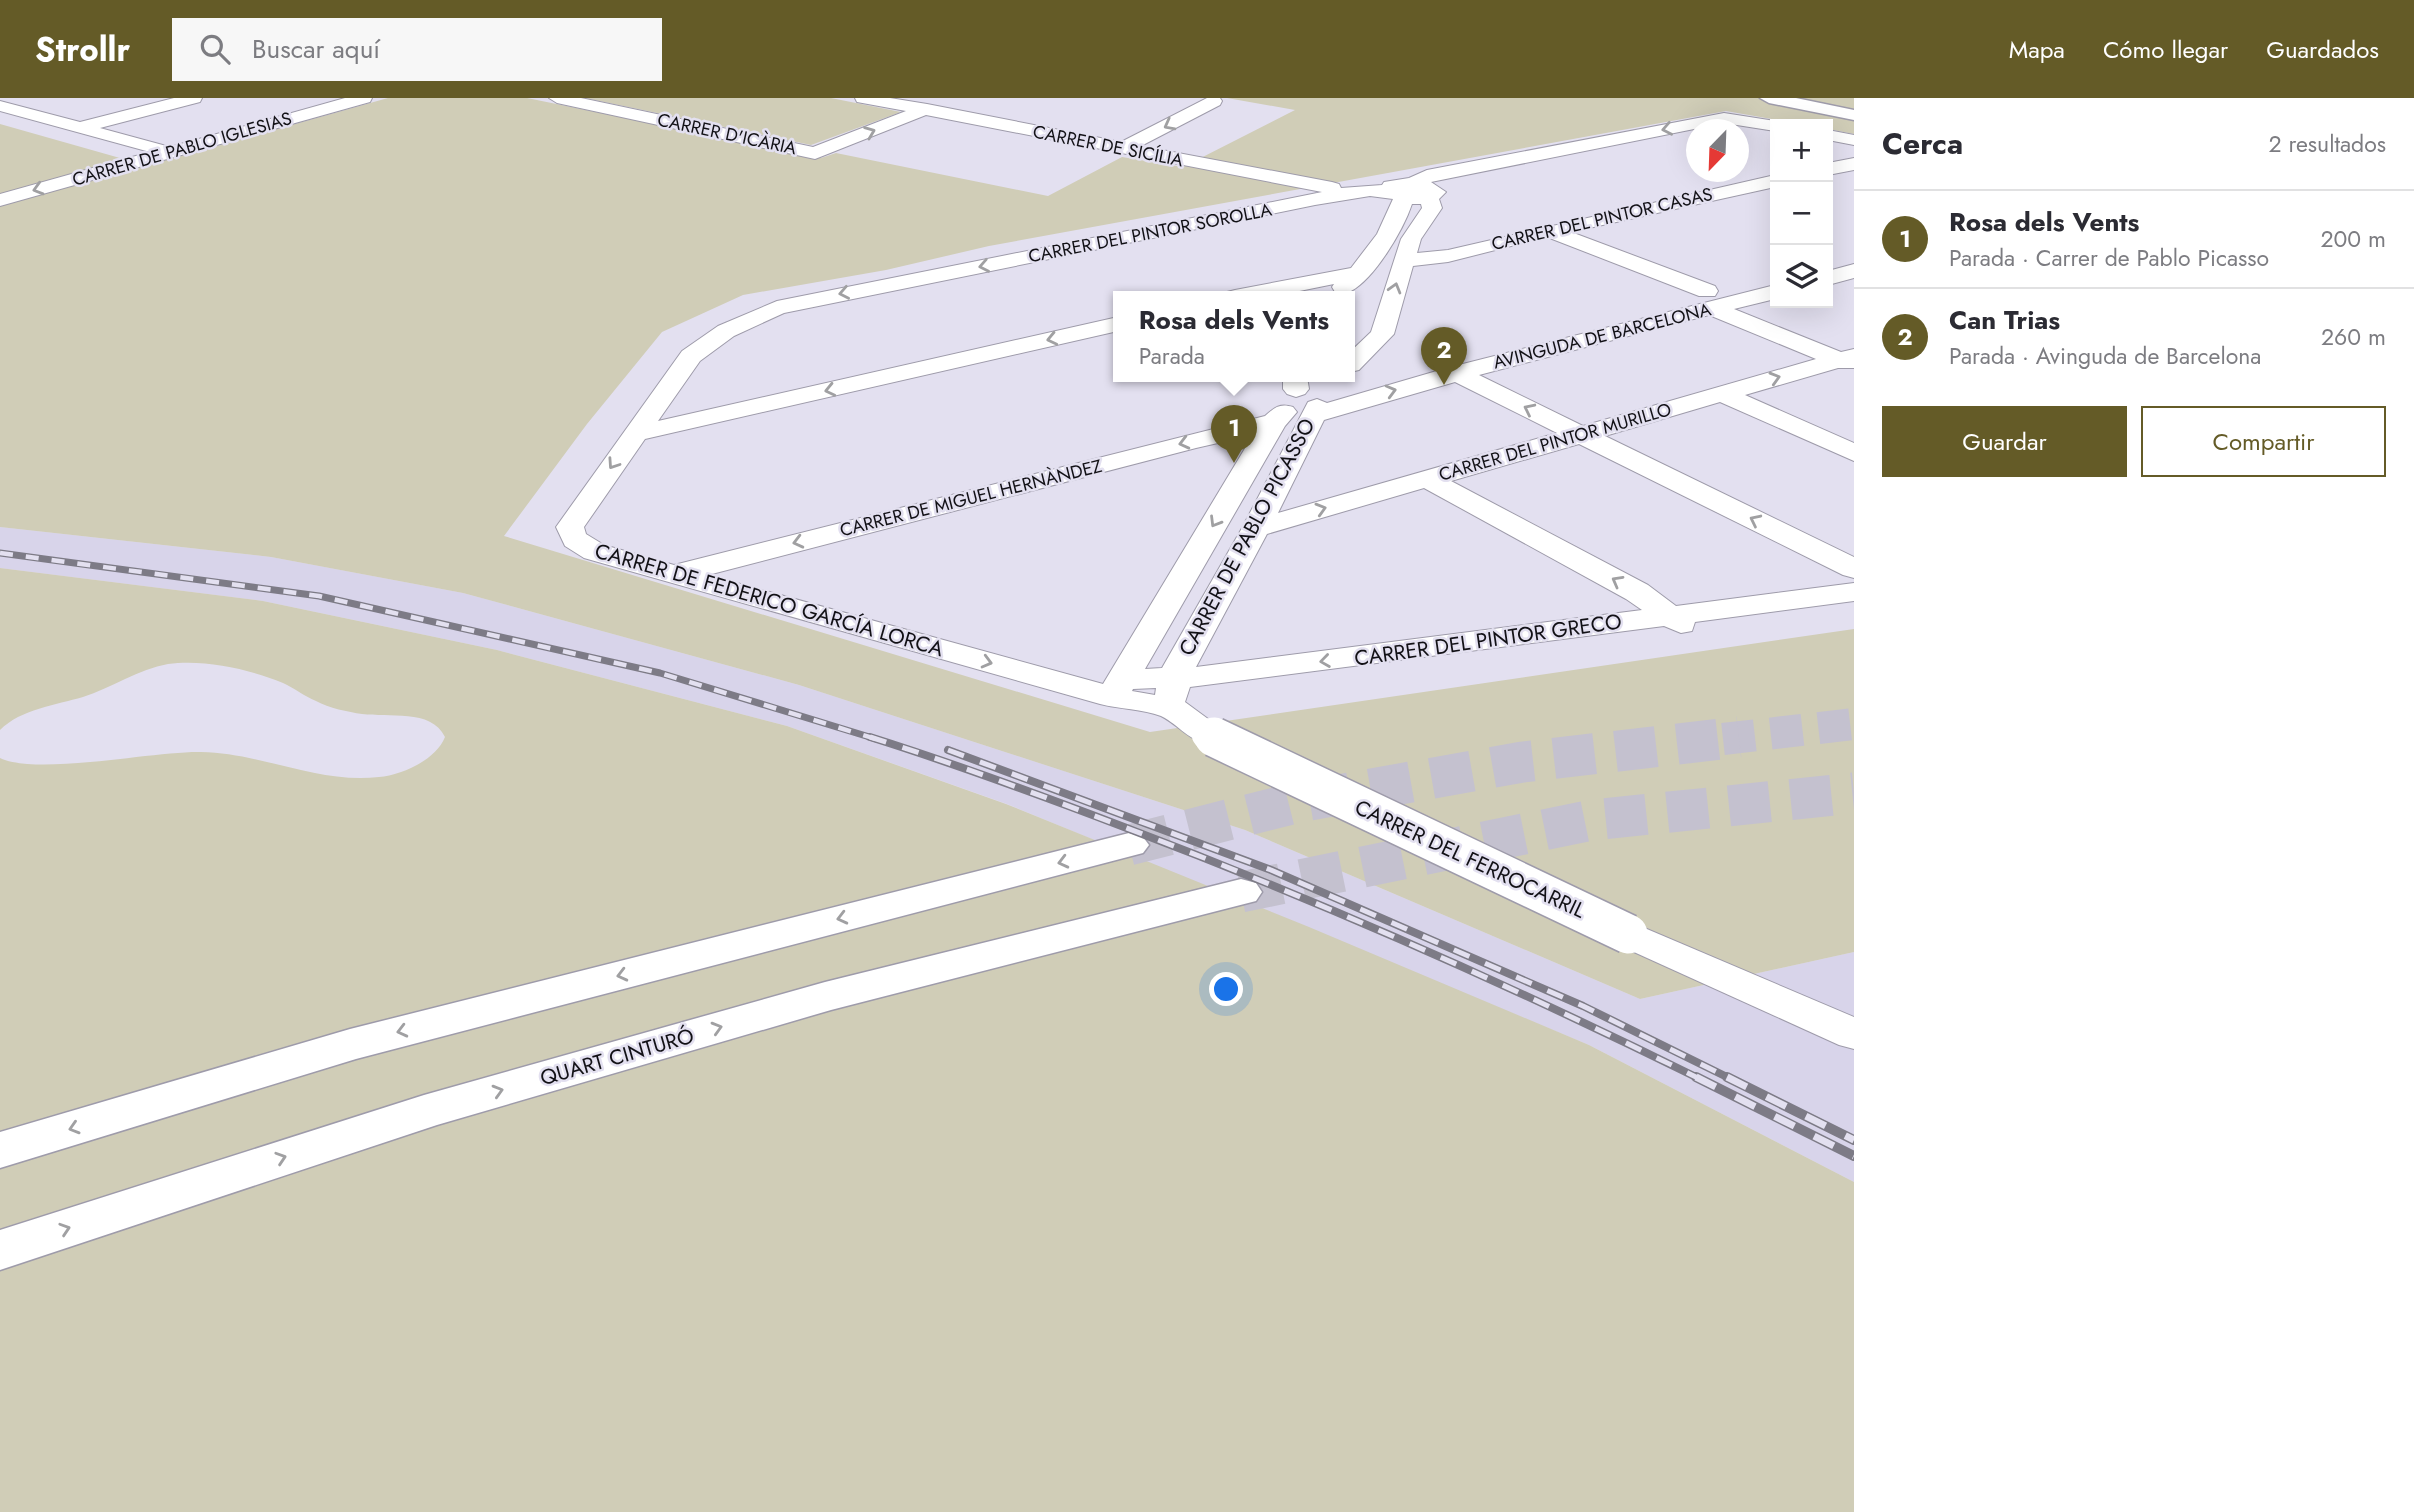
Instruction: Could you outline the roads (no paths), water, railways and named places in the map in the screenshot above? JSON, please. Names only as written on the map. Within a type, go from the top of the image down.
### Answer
[{"type":"main road","points":[[1769,98],[1854,115]]},
{"type":"main road","points":[[0,1150],[350,1045],[1129,845]]},
{"type":"main road","name":"QUART CINTURÓ","points":[[0,1250],[424,1112],[825,997],[1241,892]]},
{"type":"street","points":[[1,106],[36,98]]},
{"type":"street","points":[[81,127],[194,98]]},
{"type":"street","name":"CARRER DE PABLO IGLESIAS","points":[[0,200],[363,98]]},
{"type":"street","name":"CARRER D'ICÀRIA","points":[[557,98],[815,153],[924,105]]},
{"type":"street","name":"CARRER DE SICÍLIA","points":[[863,98],[924,105],[1123,148],[1353,193]]},
{"type":"street","points":[[924,105],[953,98]]},
{"type":"street","points":[[1123,148],[1206,99]]},
{"type":"street","points":[[1,106],[170,152]]},
{"type":"street","name":"CARRER DEL PINTOR SOROLLA","points":[[911,280],[1353,193],[1408,192],[1427,176],[1724,118],[1770,125]]},
{"type":"street","points":[[1833,136],[1854,140]]},
{"type":"street","points":[[1833,168],[1854,164]]},
{"type":"street","name":"CARRER DEL PINTOR CASAS","points":[[1403,261],[1438,258],[1770,182]]},
{"type":"street","points":[[1340,291],[1362,272],[1401,209],[1408,192],[1432,208],[1412,237],[1403,261],[1382,334],[1383,370]]},
{"type":"street","points":[[1549,231],[1850,357]]},
{"type":"street","points":[[1526,236],[1684,297]]},
{"type":"street","name":"CARRER DEL PINTOR CASAS","points":[[1412,237],[1451,250],[1470,249]]},
{"type":"street","points":[[1833,260],[1854,254]]},
{"type":"street","points":[[1833,277],[1854,271]]},
{"type":"street","points":[[1266,291],[1362,272]]},
{"type":"street","name":"AVINGUDA DE BARCELONA","points":[[1322,391],[1456,373],[1709,300],[1770,276]]},
{"type":"street","name":"CARRER DE FEDERICO GARCÍA LORCA","points":[[911,280],[788,304],[726,331],[691,356],[570,527],[570,534],[576,541],[598,553],[669,575],[1107,689]]},
{"type":"street","name":"AVINGUDA DE BARCELONA","points":[[1355,380],[1383,370],[1684,297],[1736,302],[1770,293]]},
{"type":"street","points":[[1736,302],[1850,357]]},
{"type":"street","points":[[634,434],[1113,325]]},
{"type":"street","name":"CARRER DE PABLO PICASSO","points":[[1355,360],[1382,334]]},
{"type":"street","name":"CARRER DEL PINTOR MURILLO","points":[[1256,528],[1850,357]]},
{"type":"street","points":[[1456,373],[1854,569]]},
{"type":"street","name":"AVINGUDA DE BARCELONA","points":[[1322,391],[1348,382]]},
{"type":"street","name":"CARRER DE PABLO PICASSO","points":[[1172,695],[1181,660],[1256,528],[1322,391]]},
{"type":"street","name":"CARRER DE PABLO PICASSO","points":[[1107,689],[1322,391]]},
{"type":"street","name":"CARRER DE MIGUEL HERNÀNDEZ","points":[[669,575],[1192,441],[1322,391]]},
{"type":"street","points":[[1722,394],[1854,453]]},
{"type":"street","points":[[1427,479],[1637,592],[1682,624]]},
{"type":"street","points":[[1816,550],[1854,538]]},
{"type":"street","name":"CARRER DEL PINTOR GRECO","points":[[1172,695],[1205,699],[1682,624],[1854,592]]},
{"type":"street","name":"CARRER DEL PINTOR GRECO","points":[[1682,624],[1854,612]]},
{"type":"street","name":"CARRER DEL FERROCARRIL","points":[[1107,689],[1172,695],[1206,734],[1628,934],[1843,1019]]},
{"type":"tunnel","points":[[1723,739],[1854,724]]},
{"type":"tunnel","points":[[1129,845],[1299,802],[1523,762],[1739,737]]},
{"type":"tunnel","points":[[1241,892],[1592,820],[1854,793]]},
{"type":"railway","points":[[0,553],[319,596],[660,673],[876,739]]},
{"type":"railway","points":[[870,737],[1029,792],[1197,855],[1343,915],[1487,978],[1700,1079]]},
{"type":"railway","points":[[948,750],[1271,870],[1583,1006],[1731,1079]]},
{"type":"railway","points":[[1696,1077],[1700,1079]]},
{"type":"railway","points":[[1727,1077],[1854,1140]]},
{"type":"railway","points":[[1700,1079],[1854,1156]]},
{"type":"place","name":"Can Trias","points":[[1444,385]]},
{"type":"place","name":"Rosa dels Vents","points":[[1234,463]]}]
